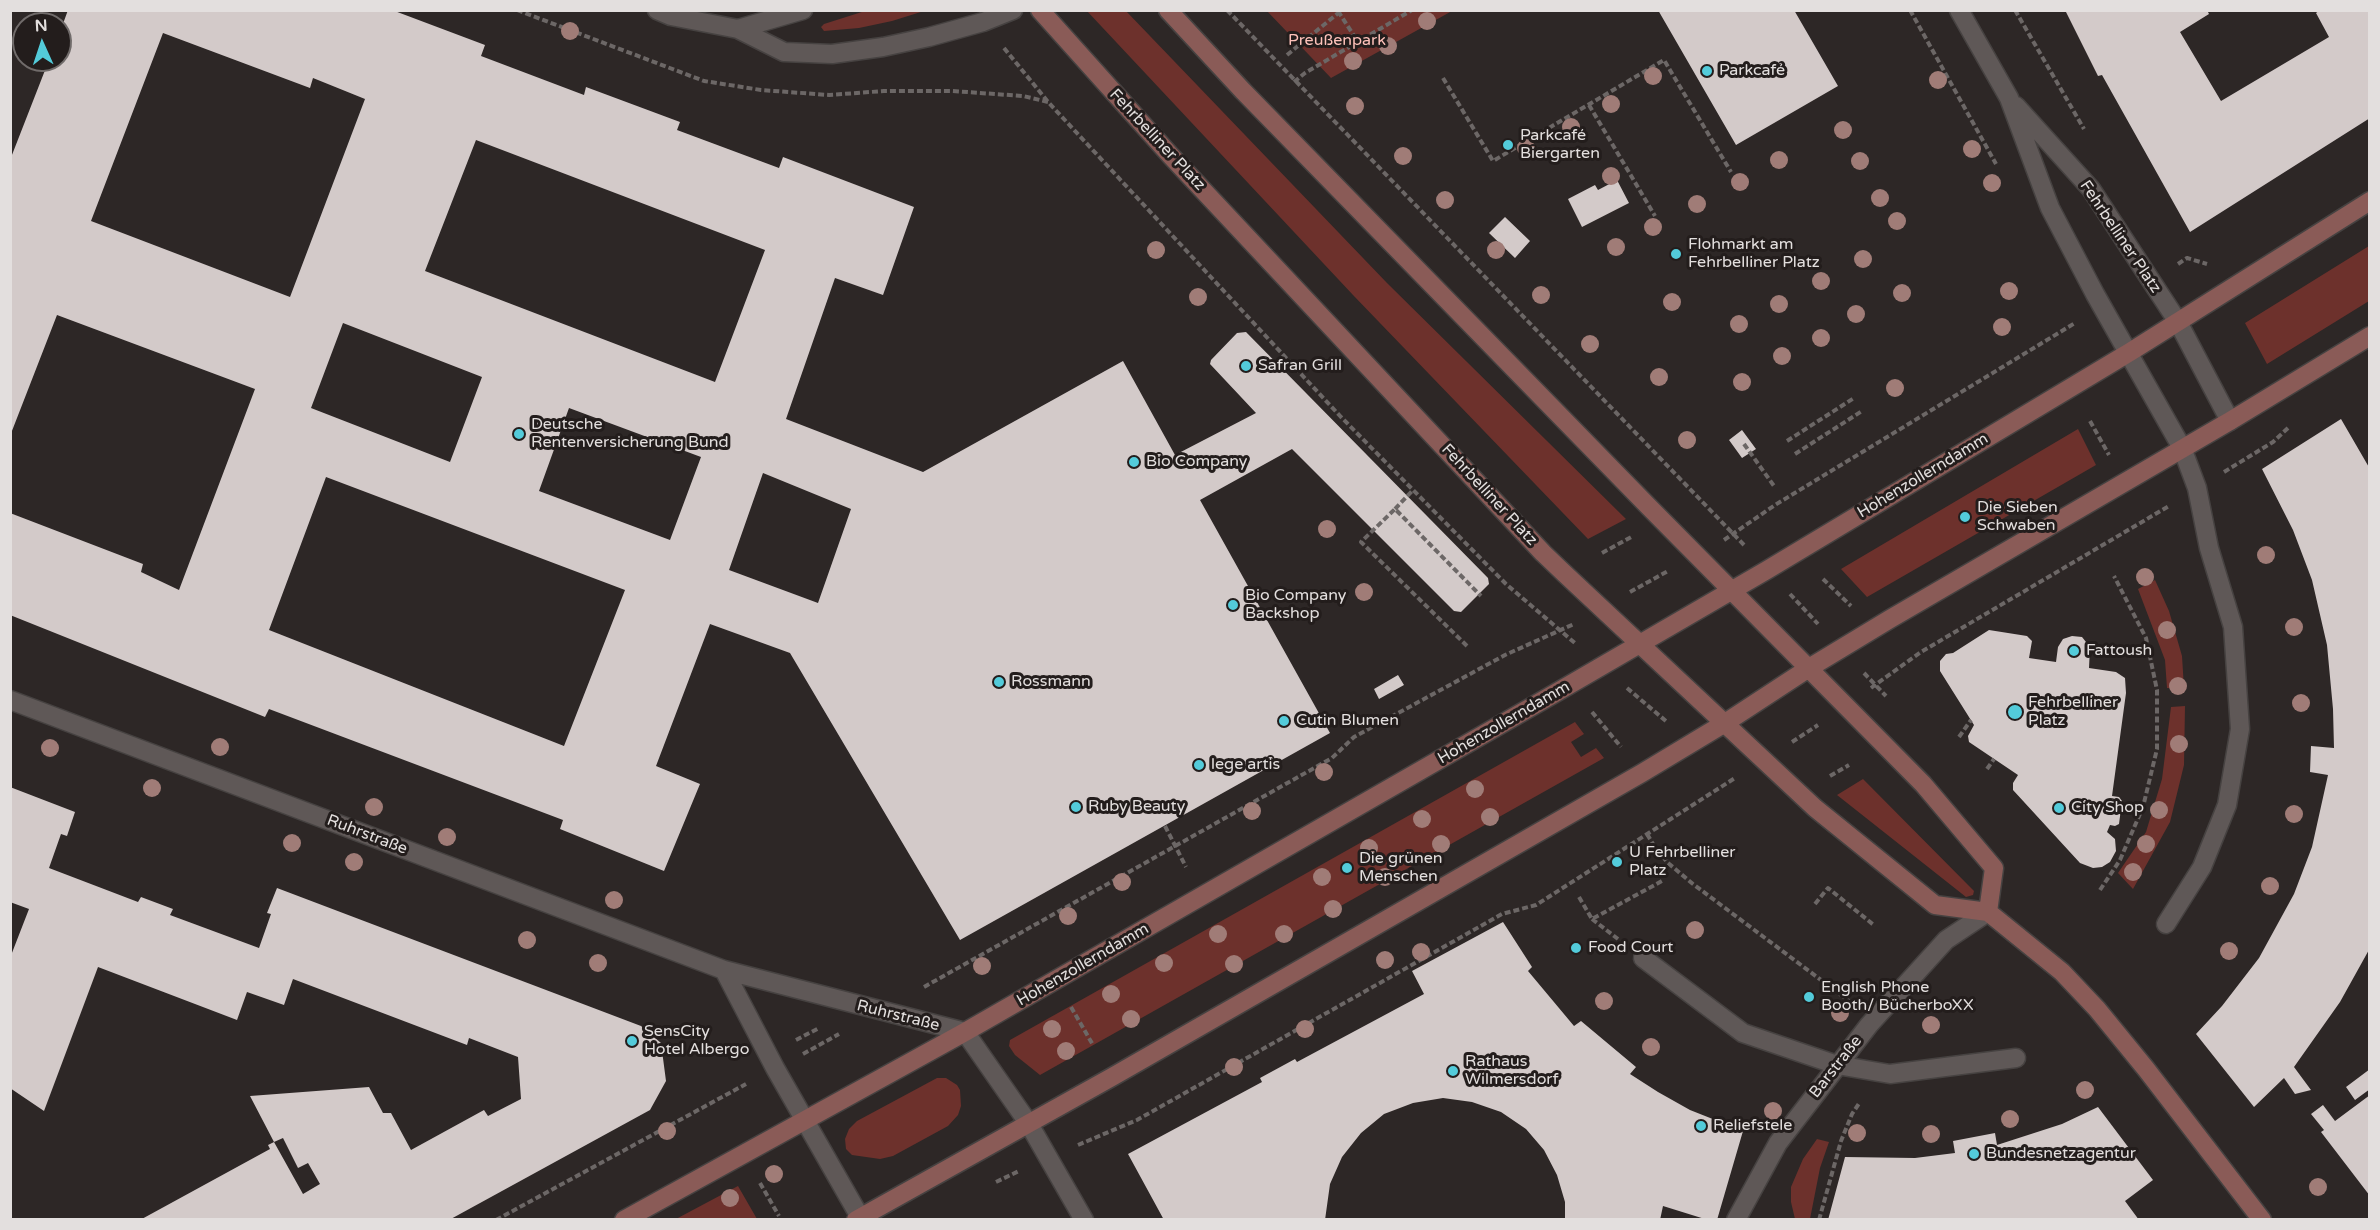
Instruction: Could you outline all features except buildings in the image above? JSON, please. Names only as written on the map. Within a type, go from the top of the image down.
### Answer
[{"type":"main road","name":"Fehrbelliner Platz","points":[[1040,10],[1170,155],[1543,553],[1815,808],[1935,905],[1988,912]]},
{"type":"main road","points":[[1168,10],[1243,91],[1923,784],[1994,868],[1988,912],[2062,972],[2097,1008],[2262,1220]]},
{"type":"main road","name":"Hohenzollerndamm","points":[[624,1220],[965,1032],[1767,570],[2130,352],[2370,201]]},
{"type":"main road","points":[[858,1218],[1029,1124],[1691,743],[1842,648],[2230,421],[2370,336]]},
{"type":"street","points":[[657,10],[671,16],[738,29],[784,52],[832,54],[884,47],[929,37],[982,22],[1013,10]]},
{"type":"street","points":[[738,29],[803,10]]},
{"type":"street","name":"Fehrbelliner Platz","points":[[1959,10],[2009,98],[2050,208],[2095,294],[2130,352],[2182,448],[2197,488],[2209,548],[2233,627],[2240,729],[2227,805],[2202,867],[2166,924]]},
{"type":"street","name":"Fehrbelliner Platz","points":[[2009,98],[2091,189],[2178,322],[2230,421]]},
{"type":"street","name":"Ruhrstraße","points":[[10,700],[724,970],[965,1032]]},
{"type":"street","name":"Barstraße","points":[[1736,1220],[1778,1143],[1869,1025],[1946,940],[1988,912]]},
{"type":"street","points":[[1643,958],[1743,1033],[1837,1065],[1890,1074],[2016,1058]]},
{"type":"street","points":[[724,970],[858,1218]]},
{"type":"street","points":[[965,1032],[1029,1124],[1084,1220]]},
{"type":"path","points":[[1227,10],[1294,82],[1734,535],[1894,706],[1884,743]]},
{"type":"path","points":[[1294,82],[1305,73],[1412,10]]},
{"type":"path","points":[[1910,10],[2001,172]]},
{"type":"path","points":[[2015,10],[2089,138]]},
{"type":"path","points":[[1287,55],[1339,11],[1358,42]]},
{"type":"path","points":[[1443,78],[1492,161],[1664,60],[1731,172]]},
{"type":"path","points":[[1022,69],[1048,103],[1126,187],[1412,490],[1506,584],[1741,785]]},
{"type":"path","points":[[1589,105],[1655,216]]},
{"type":"path","points":[[917,991],[1332,758],[1354,738],[1505,655],[1561,632],[1734,535],[1775,505],[2034,348]]},
{"type":"path","points":[[1787,441],[1854,398]]},
{"type":"path","points":[[1795,454],[1862,411]]},
{"type":"path","points":[[2090,422],[2110,457]]},
{"type":"path","points":[[1921,652],[2154,516],[2273,442],[2282,431],[2291,425]]},
{"type":"path","points":[[1744,444],[1774,486]]},
{"type":"path","points":[[1412,490],[1361,542],[1467,646]]},
{"type":"path","points":[[1395,509],[1481,596]]},
{"type":"path","points":[[1602,553],[1639,532]]},
{"type":"path","points":[[2100,890],[2120,860],[2143,807],[2157,748],[2157,690],[2146,638],[2114,576]]},
{"type":"path","points":[[1824,579],[1851,607]]},
{"type":"path","points":[[1592,712],[1622,748]]},
{"type":"path","points":[[1959,737],[1971,720]]},
{"type":"path","points":[[1987,769],[1994,759]]},
{"type":"path","points":[[1821,782],[1848,765]]},
{"type":"path","points":[[1084,1143],[1137,1120],[1502,914],[1536,905],[1661,825]]},
{"type":"path","points":[[1165,826],[1202,897]]},
{"type":"path","points":[[1647,834],[1656,849],[1685,877],[1856,1006]]},
{"type":"path","points":[[1579,897],[1592,919],[1662,881]]},
{"type":"path","points":[[1815,904],[1828,888],[1875,926]]},
{"type":"path","points":[[1071,1005],[1093,1045]]},
{"type":"path","points":[[792,1042],[823,1026]]},
{"type":"path","points":[[496,1220],[845,1031]]},
{"type":"path","points":[[1819,1220],[1828,1180],[1852,1114],[1881,1073]]},
{"type":"path","points":[[757,1177],[779,1216]]},
{"type":"green space","points":[[865,11],[924,11],[859,28],[824,31],[821,27]]},
{"type":"green space","points":[[1087,11],[1126,11],[1387,283],[1626,519],[1588,539],[1353,295]]},
{"type":"green space","name":"Preußenpark","points":[[1267,11],[1452,11],[1331,78]]},
{"type":"green space","points":[[2369,246],[2369,301],[2267,364],[2245,323]]},
{"type":"green space","points":[[2078,429],[2096,465],[1867,597],[1841,569]]},
{"type":"green space","points":[[2155,580],[2169,611],[2182,656],[2184,688],[2167,688],[2165,660],[2138,589]]},
{"type":"green space","points":[[2185,706],[2184,765],[2170,822],[2133,889],[2118,873],[2146,832],[2162,779],[2171,707]]},
{"type":"green space","points":[[1575,722],[1584,734],[1571,742],[1581,757],[1596,748],[1604,758],[1040,1075],[1015,1055],[1009,1046],[1010,1040]]},
{"type":"green space","points":[[1863,779],[1974,891],[1973,895],[1966,897],[1837,795]]},
{"type":"green space","points":[[937,1078],[946,1078],[957,1085],[960,1090],[961,1106],[958,1115],[948,1126],[893,1156],[880,1159],[852,1155],[846,1149],[845,1139],[849,1129],[857,1121]]},
{"type":"green space","points":[[1817,1139],[1829,1142],[1820,1168],[1810,1219],[1795,1219],[1791,1202],[1791,1187],[1803,1159]]},
{"type":"green space","points":[[738,1186],[757,1219],[676,1219]]},
{"type":"place","name":"Parkcafé","points":[[1707,71]]},
{"type":"place","name":"Parkcafé Biergarten","points":[[1508,145]]},
{"type":"place","name":"Flohmarkt am Fehrbelliner Platz","points":[[1676,254]]},
{"type":"place","name":"Safran Grill","points":[[1246,366]]},
{"type":"place","name":"Deutsche Rentenversicherung Bund","points":[[519,434]]},
{"type":"place","name":"Bio Company","points":[[1134,462]]},
{"type":"place","name":"Die Sieben Schwaben","points":[[1965,517]]},
{"type":"place","name":"Bio Company Backshop","points":[[1233,605]]},
{"type":"place","name":"Fattoush","points":[[2074,651]]},
{"type":"place","name":"Rossmann","points":[[999,682]]},
{"type":"place","name":"Fehrbelliner Platz","points":[[2015,712]]},
{"type":"place","name":"Cutin Blumen","points":[[1284,721]]},
{"type":"place","name":"lege artis","points":[[1199,765]]},
{"type":"place","name":"Ruby Beauty","points":[[1076,807]]},
{"type":"place","name":"City Shop","points":[[2059,808]]},
{"type":"place","name":"U Fehrbelliner Platz","points":[[1617,862]]},
{"type":"place","name":"Die grünen Menschen","points":[[1347,868]]},
{"type":"place","name":"Food Court","points":[[1576,948]]},
{"type":"place","name":"English Phone Booth/ BücherboXX","points":[[1809,997]]},
{"type":"place","name":"SensCity Hotel Albergo","points":[[632,1041]]},
{"type":"place","name":"Rathaus Wilmersdorf","points":[[1453,1071]]},
{"type":"place","name":"Reliefstele","points":[[1701,1126]]},
{"type":"place","name":"Bundesnetzagentur","points":[[1974,1154]]}]
